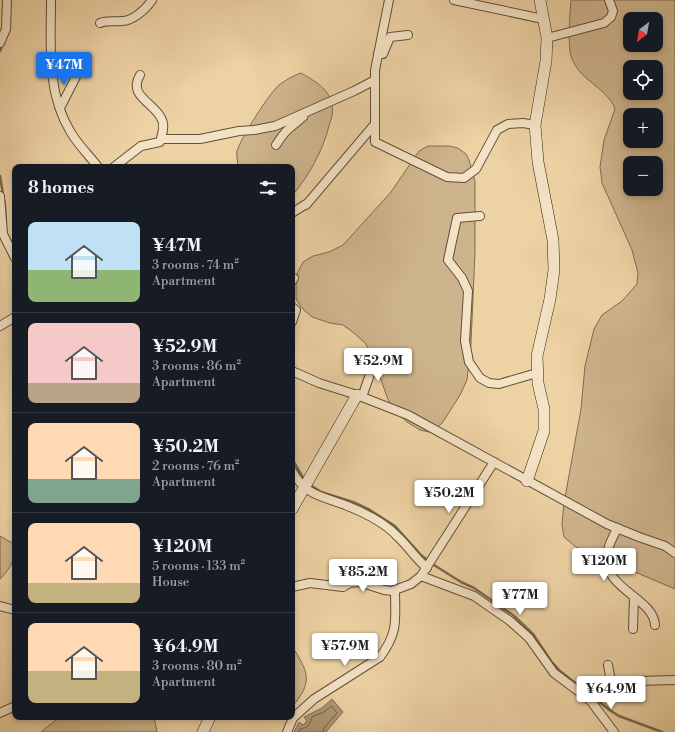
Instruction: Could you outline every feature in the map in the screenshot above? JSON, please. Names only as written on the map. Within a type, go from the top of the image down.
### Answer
[{"type":"street","points":[[0,43],[6,29],[7,0]]},
{"type":"street","points":[[51,0],[51,66],[54,87],[60,108],[70,131],[96,164]]},
{"type":"street","points":[[100,23],[108,20],[124,22],[131,19],[147,7],[152,0]]},
{"type":"street","points":[[389,0],[374,80],[375,142],[447,177],[464,178],[476,169],[497,130],[508,124],[523,123],[535,125]]},
{"type":"street","points":[[454,0],[543,19]]},
{"type":"street","points":[[527,481],[544,431],[544,409],[538,383],[537,356],[550,299],[554,270],[553,240],[538,162],[535,125],[546,61],[547,38],[540,0]]},
{"type":"street","points":[[547,38],[604,23],[611,17],[613,11],[609,0]]},
{"type":"street","points":[[378,54],[383,54],[390,37],[408,35]]},
{"type":"street","points":[[60,108],[78,71]]},
{"type":"street","points":[[140,75],[136,85],[138,94],[159,114],[163,121],[161,140]]},
{"type":"street","points":[[118,164],[141,146],[160,142],[161,140],[200,138],[275,126],[354,91],[374,80]]},
{"type":"street","points":[[276,145],[289,127],[302,118],[309,110]]},
{"type":"street","points":[[295,211],[306,205],[374,125]]},
{"type":"street","points":[[0,196],[4,234],[12,251]]},
{"type":"street","points":[[480,216],[457,218],[448,260],[462,278],[468,291],[465,341],[469,362],[480,378],[489,383],[499,384],[537,373]]},
{"type":"street","points":[[0,326],[12,319]]},
{"type":"street","points":[[295,504],[359,396],[375,360]]},
{"type":"street","points":[[295,372],[318,383],[359,396],[408,415],[527,481],[617,528],[638,537],[666,546],[675,553]]},
{"type":"street","points":[[295,586],[310,583],[343,587],[359,582],[384,590],[394,590],[411,584],[421,576],[427,568],[494,462]]},
{"type":"street","points":[[295,476],[304,488],[310,492],[329,500],[350,506],[388,527],[398,536],[419,562],[427,568]]},
{"type":"street","points":[[617,528],[607,554],[608,567],[611,576],[649,610],[655,619],[655,625]]},
{"type":"street","points":[[421,576],[474,596],[510,621],[529,638],[554,673],[590,700],[614,732]]},
{"type":"street","points":[[295,716],[314,699],[380,657],[392,638],[395,626],[394,590]]},
{"type":"street","points":[[633,629],[634,597]]},
{"type":"street","points":[[0,606],[12,609]]},
{"type":"street","points":[[608,665],[612,687]]},
{"type":"street","points":[[590,700],[612,687],[637,681],[675,680]]},
{"type":"street","points":[[0,713],[12,707]]},
{"type":"street","points":[[203,732],[209,720]]},
{"type":"street","points":[[287,732],[292,720]]},
{"type":"shaded area","points":[[571,0],[675,0],[675,589],[576,547],[564,537],[562,524],[564,503],[581,409],[585,366],[594,329],[602,315],[622,301],[637,284],[638,273],[632,250],[602,183],[600,167],[604,140],[615,109],[608,97],[582,74],[575,65],[570,54]]},
{"type":"shaded area","points":[[301,73],[316,82],[328,94],[331,99],[333,110],[326,136],[319,154],[304,180],[295,192],[295,164],[238,164],[237,151],[249,127],[274,90],[295,75]]},
{"type":"shaded area","points":[[428,146],[449,146],[458,148],[466,154],[475,181],[475,252],[471,343],[467,380],[460,395],[443,422],[434,431],[429,432],[420,430],[407,422],[393,409],[387,397],[373,356],[365,343],[343,325],[330,323],[312,317],[303,309],[296,299],[297,274],[303,262],[313,256],[329,252],[343,245],[391,192],[419,151]]},
{"type":"shaded area","points":[[0,536],[12,543],[12,563],[7,572],[0,579]]},
{"type":"shaded area","points":[[295,651],[302,663],[306,676],[304,690],[295,703]]},
{"type":"shaded area","points":[[56,720],[155,720],[157,732],[41,732]]},
{"type":"water","points":[[332,699],[343,712],[326,732],[294,732],[299,722],[303,725],[307,721],[304,717],[322,708]]},
{"type":"waterway","points":[[0,51],[3,43]]},
{"type":"waterway","points":[[0,176],[6,223]]},
{"type":"waterway","points":[[295,464],[305,481]]},
{"type":"waterway","points":[[309,484],[321,492],[353,502],[370,510],[395,526],[421,555],[434,565],[461,582],[474,588],[513,615],[533,634],[551,661],[560,671],[611,711],[619,716],[662,732]]}]
